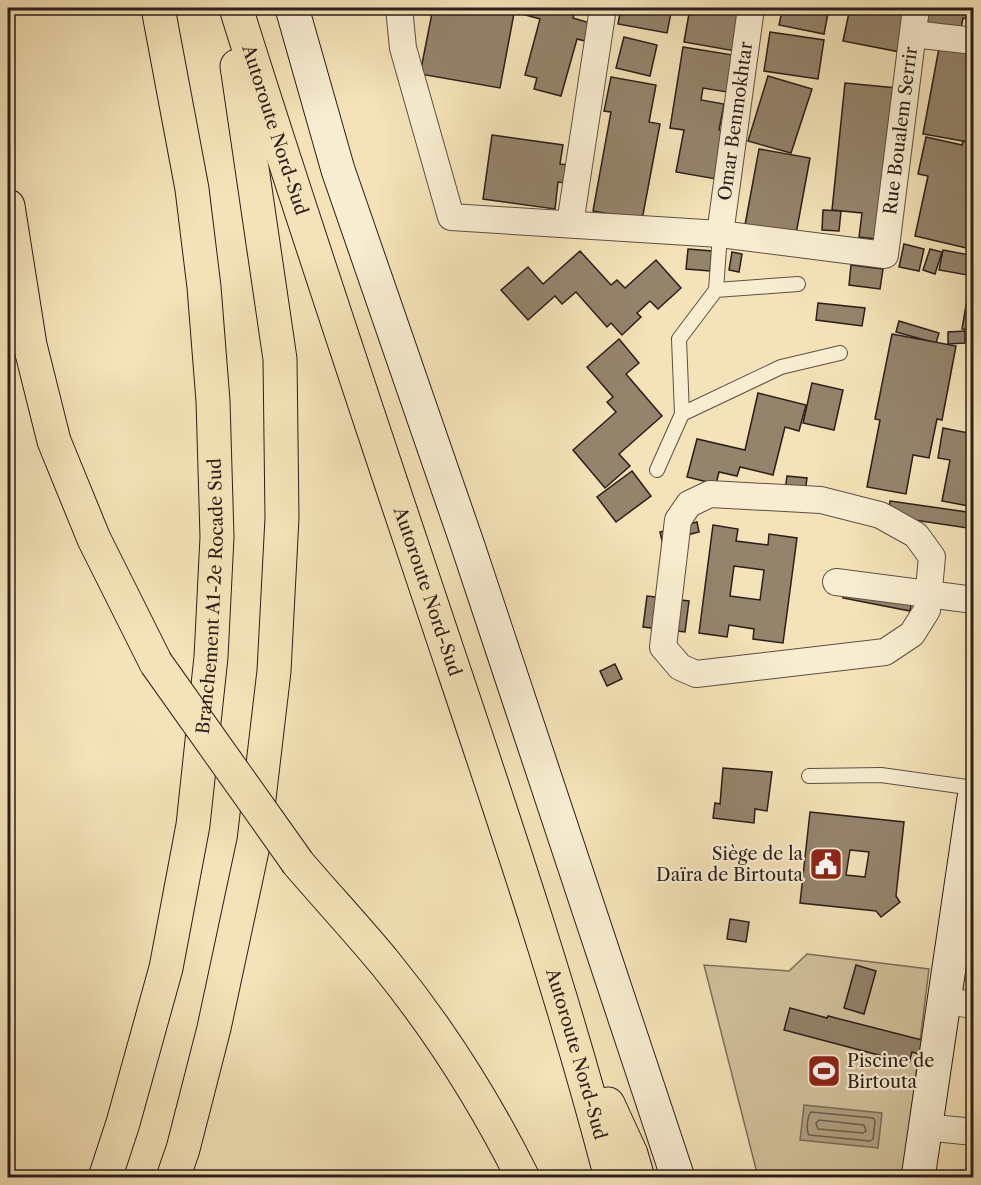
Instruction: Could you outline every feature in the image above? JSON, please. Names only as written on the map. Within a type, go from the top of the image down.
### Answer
[{"type":"highway","name":"Branchement A1-2e Rocade Sud","points":[[105,1178],[123,1123],[166,968],[193,825],[212,657],[217,537],[213,401],[204,287],[192,189],[158,8]]},
{"type":"highway","points":[[173,1178],[183,1149],[214,1028],[254,841],[274,671],[282,518],[280,359],[228,8]]},
{"type":"highway","name":"Autoroute Nord-Sud","points":[[236,8],[300,213],[519,866],[584,1074],[611,1178]]},
{"type":"highway","points":[[8,206],[30,345],[54,441],[94,539],[156,663],[298,863],[385,964],[451,1052],[498,1126],[524,1178]]},
{"type":"highway","points":[[560,998],[631,1154],[638,1178]]},
{"type":"main road","points":[[292,8],[338,170],[468,546],[678,1178]]},
{"type":"main road","points":[[918,1178],[924,1127],[959,1003],[974,798]]},
{"type":"street","points":[[399,8],[403,48],[451,217],[720,234]]},
{"type":"street","points":[[570,224],[603,8]]},
{"type":"street","name":"Omar Benmokhtar","points":[[720,234],[751,8]]},
{"type":"street","name":"Rue Boualem Serrir","points":[[720,234],[885,255],[916,8]]},
{"type":"street","points":[[913,34],[974,41]]},
{"type":"street","points":[[710,494],[821,500],[880,515],[916,536],[932,557],[930,594],[927,610],[912,633],[885,652],[696,674],[680,667],[663,647],[678,520],[689,504],[710,494]]},
{"type":"street","points":[[836,582],[974,600]]},
{"type":"street","points":[[924,1127],[974,1132]]},
{"type":"lane","points":[[657,470],[682,414],[679,339],[716,290],[720,234]]},
{"type":"lane","points":[[716,290],[798,285]]},
{"type":"lane","points":[[682,414],[781,367],[840,353]]},
{"type":"lane","points":[[809,776],[881,775],[974,788]]},
{"type":"shaded area","name":"Piscine de Birtouta","points":[[807,954],[929,969],[904,1170],[848,1178],[758,1177],[704,965],[789,971]]},
{"type":"water","points":[[804,1105],[882,1113],[878,1148],[800,1140]]},
{"type":"building","points":[[433,8],[515,8],[500,88],[420,74]]},
{"type":"building","points":[[524,8],[576,8],[573,18],[590,23],[585,41],[577,39],[561,96],[534,89],[537,78],[525,75],[540,19],[522,14]]},
{"type":"building","points":[[621,8],[672,8],[667,33],[618,24]]},
{"type":"building","points":[[690,8],[736,8],[735,11],[742,12],[735,51],[684,42]]},
{"type":"building","points":[[765,8],[829,8],[824,34],[779,25],[782,11]]},
{"type":"building","points":[[850,8],[907,8],[900,52],[843,41]]},
{"type":"building","points":[[928,8],[974,8],[974,20],[963,18],[959,38],[923,30]]},
{"type":"building","points":[[770,32],[824,40],[818,79],[764,71]]},
{"type":"building","points":[[624,37],[657,45],[650,76],[616,68]]},
{"type":"building","points":[[683,47],[733,55],[727,92],[703,88],[701,100],[724,104],[719,130],[724,131],[716,179],[676,172],[684,130],[670,128]]},
{"type":"building","points":[[939,48],[974,54],[974,82],[967,114],[974,116],[974,143],[923,134]]},
{"type":"building","points":[[768,76],[812,89],[791,153],[748,141]]},
{"type":"building","points":[[611,77],[656,85],[649,122],[660,124],[642,220],[593,211],[611,112],[604,111]]},
{"type":"building","points":[[845,83],[897,88],[885,240],[859,237],[862,213],[832,210]]},
{"type":"building","points":[[492,135],[563,145],[560,164],[568,165],[565,183],[558,182],[555,209],[483,199]]},
{"type":"building","points":[[926,137],[962,145],[963,141],[974,144],[974,236],[971,249],[915,236],[928,176],[918,174]]},
{"type":"building","points":[[759,149],[810,158],[796,234],[745,225]]},
{"type":"building","points":[[823,210],[841,211],[839,231],[822,230]]},
{"type":"building","points":[[904,244],[924,249],[919,271],[899,267]]},
{"type":"building","points":[[688,249],[712,251],[710,271],[686,269]]},
{"type":"building","points":[[930,249],[942,252],[935,274],[923,270]]},
{"type":"building","points":[[943,250],[970,255],[967,275],[939,270]]},
{"type":"building","points":[[580,251],[611,285],[617,280],[625,288],[656,260],[681,288],[658,309],[650,301],[637,313],[641,317],[622,335],[611,323],[607,327],[576,292],[562,304],[555,296],[528,320],[501,290],[528,267],[543,284]]},
{"type":"building","points":[[732,252],[742,254],[739,272],[729,270]]},
{"type":"building","points":[[851,265],[883,269],[880,289],[849,285]]},
{"type":"building","points":[[971,276],[974,276],[974,331],[962,329]]},
{"type":"building","points":[[818,303],[865,308],[862,326],[816,320]]},
{"type":"building","points":[[899,321],[939,333],[936,343],[896,332]]},
{"type":"building","points":[[965,331],[965,343],[948,344],[948,332]]},
{"type":"building","points":[[892,334],[956,346],[942,420],[937,419],[929,458],[913,455],[906,494],[867,487],[880,420],[875,419]]},
{"type":"building","points":[[619,339],[639,363],[626,374],[662,416],[619,454],[630,466],[605,488],[573,450],[616,412],[607,402],[613,397],[587,367]]},
{"type":"building","points":[[812,383],[843,390],[834,430],[803,423]]},
{"type":"building","points":[[758,393],[806,405],[799,431],[785,427],[773,475],[740,467],[737,476],[719,472],[716,484],[687,477],[697,439],[745,450]]},
{"type":"building","points":[[943,428],[974,434],[974,507],[942,501],[950,460],[938,458]]},
{"type":"building","points":[[632,471],[651,496],[616,522],[597,497]]},
{"type":"building","points":[[787,476],[807,478],[803,507],[783,505]]},
{"type":"building","points":[[890,501],[974,513],[974,529],[888,516]]},
{"type":"building","points":[[697,522],[699,532],[676,538],[666,558],[660,532]]},
{"type":"building","points":[[713,525],[738,529],[736,541],[768,545],[769,534],[797,538],[783,643],[753,639],[754,629],[729,625],[727,637],[699,633]],"holes":[[[734,566],[764,570],[760,600],[730,596]]]},
{"type":"building","points":[[846,583],[913,596],[910,611],[843,598]]},
{"type":"building","points":[[647,596],[689,601],[685,632],[643,627]]},
{"type":"building","points":[[615,664],[622,679],[607,686],[600,671]]},
{"type":"building","points":[[723,768],[772,772],[767,811],[755,809],[754,823],[713,818],[715,803],[720,804]]},
{"type":"building","name":"Siège de la Daïra de Birtouta","points":[[810,812],[904,822],[896,896],[900,902],[881,917],[876,911],[800,903]],"holes":[[[850,850],[869,852],[865,877],[846,875]]]},
{"type":"building","points":[[730,919],[749,922],[746,942],[727,939]]},
{"type":"building","points":[[856,965],[876,971],[864,1014],[844,1008]]},
{"type":"building","points":[[790,1008],[930,1042],[926,1056],[912,1052],[909,1063],[784,1030]]},
{"type":"place","name":"Siège de la Daïra de Birtouta","points":[[826,864]]},
{"type":"place","name":"Piscine de Birtouta","points":[[824,1071]]}]
